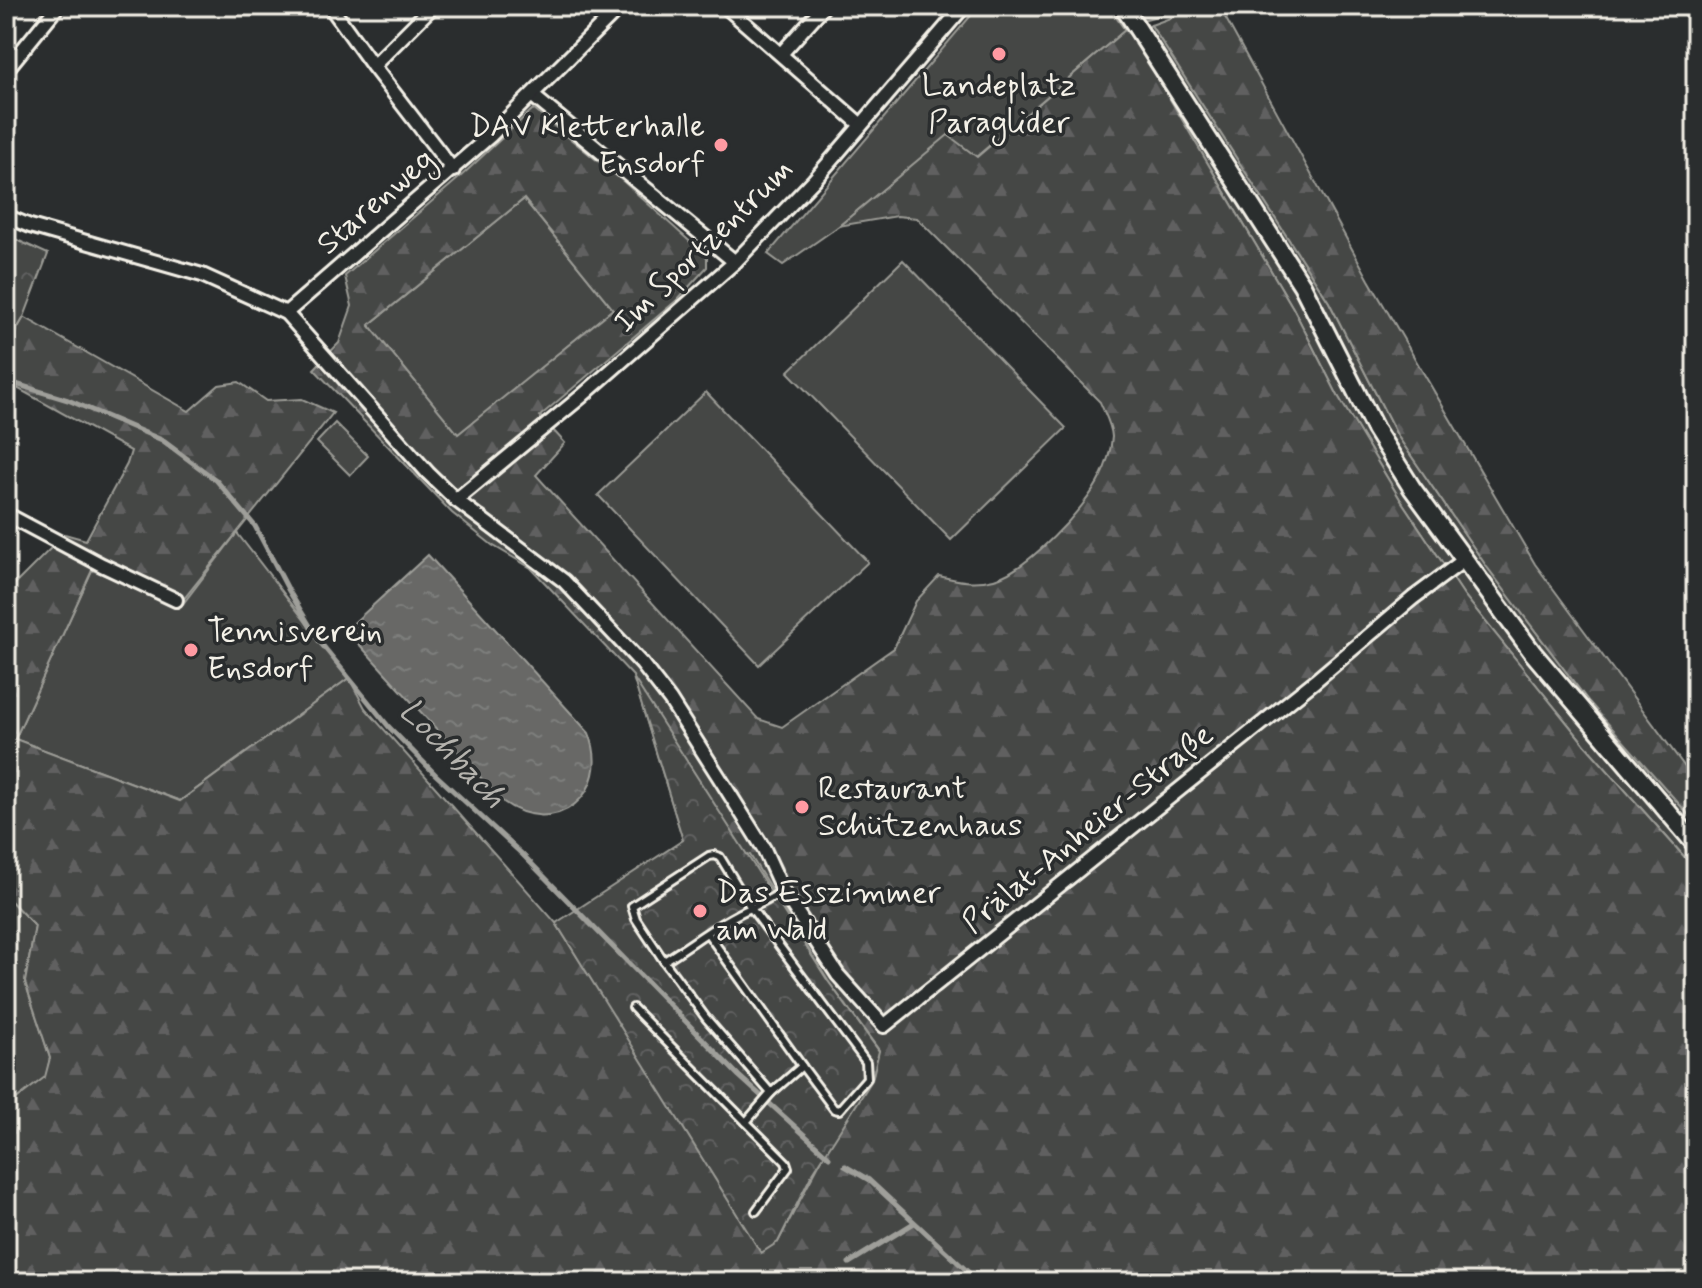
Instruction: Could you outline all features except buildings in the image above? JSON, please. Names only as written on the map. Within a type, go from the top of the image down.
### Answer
[{"type":"street","points":[[6,70],[58,6]]},
{"type":"street","points":[[330,6],[453,170]]},
{"type":"street","points":[[373,66],[433,6]]},
{"type":"street","name":"Starenweg","points":[[286,313],[453,170],[533,96],[621,6]]},
{"type":"street","points":[[725,6],[861,125]]},
{"type":"street","points":[[781,54],[824,6]]},
{"type":"street","name":"Im Sportzentrum","points":[[456,500],[582,396],[735,262],[776,222],[964,6]]},
{"type":"street","points":[[1123,6],[1302,285],[1375,429],[1412,488],[1542,665],[1696,845]]},
{"type":"street","points":[[533,96],[735,262]]},
{"type":"street","name":"Prälat-Anheier-Straße","points":[[6,216],[30,226],[202,275],[286,313],[428,473],[456,500],[564,581],[642,664],[670,700],[742,813],[764,849],[783,891],[838,975],[884,1026],[1464,560]]},
{"type":"street","points":[[6,514],[176,600]]},
{"type":"lane","points":[[708,934],[834,1109],[839,1110],[867,1078],[866,1062],[751,908],[724,860],[709,856],[632,906],[636,919],[706,1018],[771,1093]]},
{"type":"lane","points":[[664,961],[783,891]]},
{"type":"lane","points":[[633,1008],[786,1162],[788,1168],[756,1211]]},
{"type":"lane","points":[[746,1122],[771,1093],[802,1066]]},
{"type":"green space","points":[[979,6],[1108,6],[1125,30],[976,157],[948,136],[839,226],[783,265],[768,254]]},
{"type":"green space","points":[[1132,6],[1194,6],[1142,20]]},
{"type":"green space","points":[[1203,6],[1219,6],[1369,280],[1535,564],[1696,782],[1696,823],[1589,702],[1487,567],[1397,435],[1329,302],[1151,25]]},
{"type":"green space","points":[[1151,25],[1329,302],[1397,435],[1487,567],[1589,702],[1696,823],[1696,870],[1585,745],[1464,595],[1400,499],[1338,396],[1293,308],[1134,38]]},
{"type":"green space","points":[[1125,30],[1134,38],[1293,308],[1338,396],[1400,499],[1464,595],[1585,745],[1696,870],[1696,1282],[6,1282],[6,1107],[45,1077],[50,1058],[25,982],[35,926],[6,896],[6,593],[65,534],[86,540],[131,451],[6,382],[6,348],[24,317],[189,411],[219,385],[239,382],[266,401],[302,399],[333,413],[183,600],[98,557],[15,739],[180,801],[349,678],[365,708],[556,923],[588,974],[778,1242],[879,1050],[828,981],[750,855],[683,840],[633,676],[531,568],[492,545],[452,513],[314,369],[339,343],[352,306],[345,276],[459,178],[533,109],[624,182],[707,257],[707,267],[677,300],[540,416],[565,443],[536,475],[758,719],[782,727],[894,648],[916,601],[939,576],[966,581],[994,579],[1007,574],[1038,551],[1069,521],[1093,491],[1106,463],[1112,433],[1100,402],[917,218],[897,216],[839,226],[948,135],[977,157]],"holes":[[[524,199],[613,309],[458,434],[369,325]]]},
{"type":"green space","points":[[524,199],[613,309],[458,435],[369,325]]},
{"type":"green space","points":[[6,235],[48,254],[24,317],[6,348]]},
{"type":"green space","points":[[903,260],[1066,428],[951,540],[788,372]]},
{"type":"green space","points":[[706,392],[868,562],[759,665],[598,495]]},
{"type":"green space","points":[[335,423],[368,456],[350,475],[317,442]]},
{"type":"green space","name":"Tennisverein Ensdorf","points":[[237,533],[349,678],[180,801],[15,739],[92,570],[182,605]]},
{"type":"green space","points":[[633,677],[828,981],[879,1051],[872,1080],[811,1176],[778,1242],[761,1253],[556,923],[683,840]]},
{"type":"green space","points":[[6,896],[35,926],[25,982],[50,1058],[46,1077],[6,1107]]},
{"type":"water","points":[[428,555],[589,733],[594,755],[593,775],[586,792],[559,813],[541,815],[522,812],[502,801],[346,630]]},
{"type":"waterway","name":"Lochbach","points":[[6,381],[68,400],[162,440],[216,480],[255,526],[319,641],[389,727],[523,855],[739,1076],[829,1157]]},
{"type":"waterway","name":"Lochbach","points":[[845,1166],[869,1180],[979,1282]]},
{"type":"waterway","points":[[849,1263],[914,1223]]},
{"type":"place","name":"Landeplatz Paraglider","points":[[999,54]]},
{"type":"place","name":"DAV Kletterhalle Ensdorf","points":[[721,145]]},
{"type":"place","name":"Tennisverein Ensdorf","points":[[191,650]]},
{"type":"place","name":"Restaurant Schützenhaus","points":[[802,807]]},
{"type":"place","name":"Das Esszimmer am Wald","points":[[700,911]]}]
